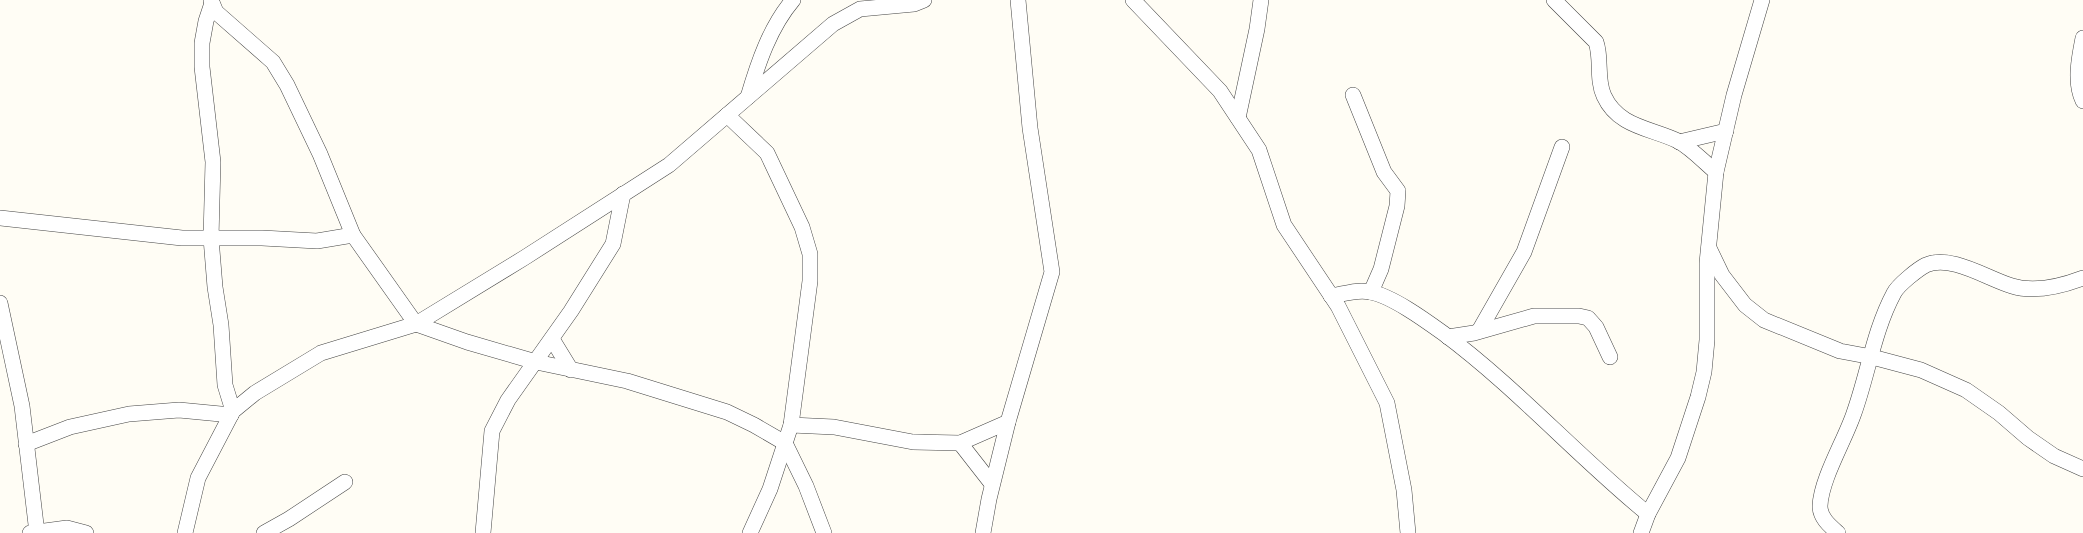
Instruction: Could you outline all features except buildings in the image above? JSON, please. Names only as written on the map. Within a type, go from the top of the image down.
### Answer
[{"type":"street","points":[[748,97],[758,62],[784,11],[793,0]]},
{"type":"street","points":[[185,533],[198,478],[232,413],[255,393],[321,353],[416,324],[624,194],[669,165],[833,24],[860,9],[914,4],[924,0]]},
{"type":"street","points":[[983,533],[992,484],[1008,422],[1052,272],[1030,128],[1018,0]]},
{"type":"street","points":[[1133,0],[1220,90],[1259,150],[1284,225],[1331,296],[1387,403],[1404,490],[1408,533]]},
{"type":"street","points":[[1238,118],[1258,29],[1261,0]]},
{"type":"street","points":[[1554,0],[1596,42],[1599,50],[1600,77],[1604,96],[1615,112],[1627,122],[1679,142],[1716,172]]},
{"type":"street","points":[[1641,533],[1648,514],[1678,458],[1704,372],[1707,340],[1708,248],[1716,172],[1762,0]]},
{"type":"street","points":[[212,1],[216,12],[273,62],[320,154],[352,235],[416,324],[467,342],[536,362],[627,381],[727,412],[785,443],[806,486],[824,533]]},
{"type":"street","points":[[212,1],[206,21],[202,43],[202,67],[212,162],[211,238],[215,288],[221,325],[225,385],[232,413]]},
{"type":"street","points":[[2083,38],[2078,64],[2080,95],[2083,101]]},
{"type":"street","points":[[1353,95],[1384,172],[1398,191],[1397,206],[1381,269],[1371,292]]},
{"type":"street","points":[[728,115],[767,153],[802,227],[810,254],[810,281],[791,425],[770,489],[750,533]]},
{"type":"street","points":[[1679,142],[1726,130]]},
{"type":"street","points":[[1471,354],[1476,332],[1524,252],[1562,147]]},
{"type":"street","points":[[482,533],[492,431],[508,400],[552,339],[613,244],[624,194]]},
{"type":"street","points":[[0,218],[107,231],[182,238],[317,241],[352,235]]},
{"type":"street","points":[[1708,248],[1722,275],[1745,305],[1764,320],[1834,349],[1921,370],[1966,390],[1999,413],[2028,438],[2054,456],[2083,469]]},
{"type":"street","points":[[1838,533],[1822,517],[1820,506],[1824,488],[1854,414],[1880,327],[1895,292],[1926,265],[1941,262],[1993,278],[2013,286],[2036,288],[2066,284],[2083,278]]},
{"type":"street","points":[[1331,296],[1360,290],[1371,292],[1422,317],[1471,354],[1517,394],[1614,486],[1648,514]]},
{"type":"street","points":[[0,303],[2,319],[22,406],[35,533],[67,528],[86,533]]},
{"type":"street","points":[[1448,337],[1476,332],[1534,316],[1578,316],[1588,318],[1596,327],[1610,357]]},
{"type":"street","points":[[552,339],[571,370]]},
{"type":"street","points":[[26,444],[70,427],[129,414],[179,410],[232,413]]},
{"type":"street","points":[[791,425],[834,427],[913,442],[960,443],[1008,422]]},
{"type":"street","points":[[960,443],[992,484]]},
{"type":"street","points":[[264,533],[290,520],[345,482]]}]
